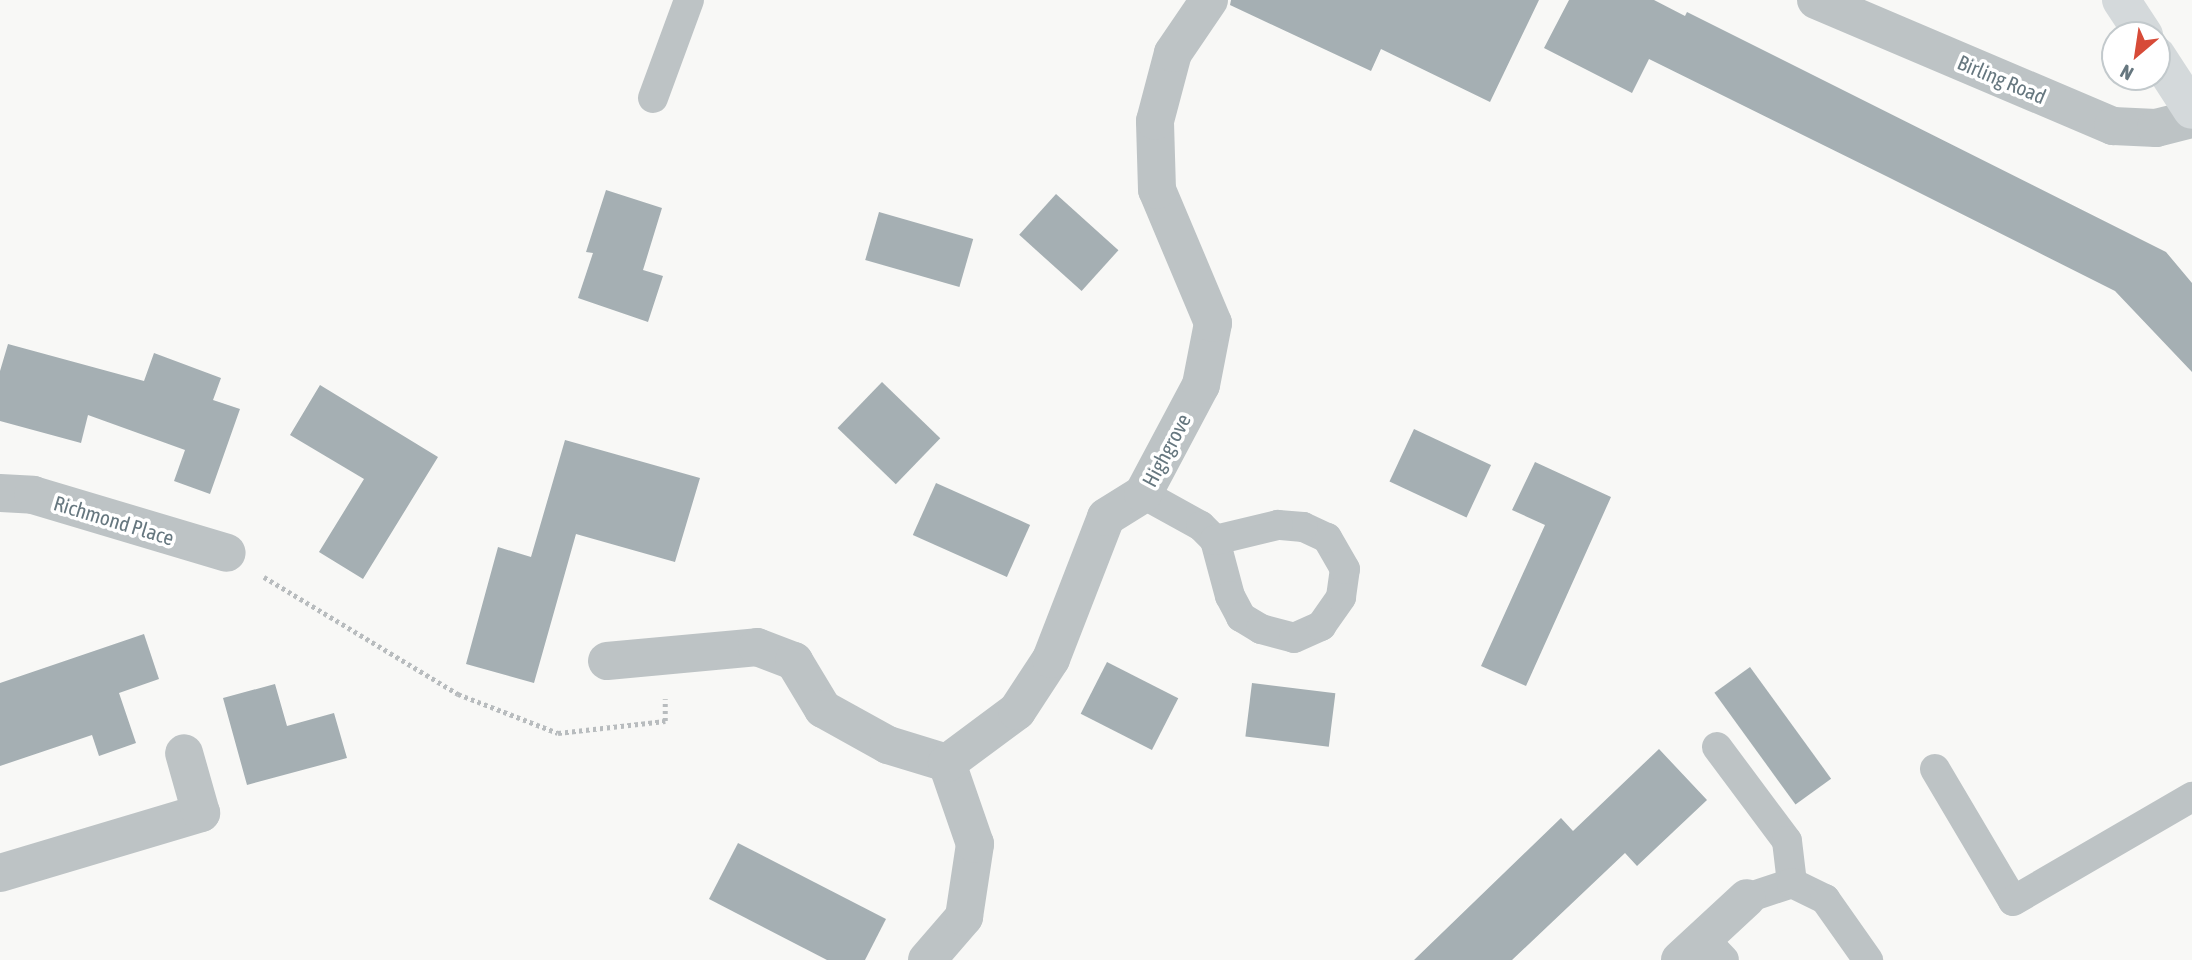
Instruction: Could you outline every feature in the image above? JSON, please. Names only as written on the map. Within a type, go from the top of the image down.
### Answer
[{"type":"main road","points":[[2121,0],[2135,21]]},
{"type":"main road","points":[[2171,78],[2192,110]]},
{"type":"street","name":"Highgrove","points":[[947,763],[1017,711],[1051,659],[1106,517],[1143,494],[1201,385],[1213,323],[1157,190],[1155,121],[1173,53],[1209,0]]},
{"type":"street","name":"Birling Road","points":[[1816,0],[2113,126],[2156,128],[2192,119]]},
{"type":"street","name":"Richmond Place","points":[[0,493],[33,495],[227,553]]},
{"type":"street","points":[[607,661],[757,647],[794,661],[823,709],[888,745],[947,763],[975,844],[964,918],[927,960]]},
{"type":"street","points":[[0,873],[201,813],[184,753]]},
{"type":"street","points":[[1702,953],[1746,898]]},
{"type":"lane","points":[[653,98],[689,0]]},
{"type":"lane","points":[[1143,494],[1201,526],[1215,540],[1230,596],[1241,617],[1261,628],[1294,638],[1321,626],[1341,597],[1345,569],[1327,538],[1303,527],[1278,525],[1215,540]]},
{"type":"lane","points":[[1717,747],[1787,841],[1792,883]]},
{"type":"lane","points":[[1935,769],[2013,901],[2192,797]]},
{"type":"lane","points":[[1746,898],[1792,883],[1825,898],[1868,960]]},
{"type":"path","points":[[227,553],[458,694],[558,733],[665,722],[665,656]]},
{"type":"building","points":[[1231,0],[1539,0],[1490,102],[1381,49],[1371,71],[1230,5]]},
{"type":"building","points":[[1569,0],[1654,0],[1685,16],[1687,12],[2166,252],[2192,283],[2192,372],[2115,291],[1888,177],[1649,59],[1632,93],[1544,48]]},
{"type":"building","points":[[606,190],[662,208],[643,270],[663,276],[648,322],[578,298],[593,253],[586,252]]},
{"type":"building","points":[[1056,194],[1118,250],[1082,291],[1019,235]]},
{"type":"building","points":[[879,212],[973,239],[959,287],[865,260]]},
{"type":"building","points":[[8,344],[144,381],[154,353],[221,378],[213,400],[240,409],[210,494],[174,481],[185,450],[88,415],[81,443],[0,421],[0,371]]},
{"type":"building","points":[[882,382],[940,438],[896,484],[838,428]]},
{"type":"building","points":[[320,385],[438,457],[363,579],[319,552],[364,479],[290,435]]},
{"type":"building","points":[[1414,429],[1491,465],[1467,517],[1389,482]]},
{"type":"building","points":[[565,440],[700,478],[675,562],[576,534],[534,683],[466,664],[498,547],[531,557]]},
{"type":"building","points":[[1535,462],[1611,497],[1526,686],[1481,666],[1545,525],[1512,510]]},
{"type":"building","points":[[936,483],[1030,525],[1007,577],[913,535]]},
{"type":"building","points":[[144,634],[159,679],[119,693],[136,743],[99,756],[92,735],[0,766],[0,683]]},
{"type":"building","points":[[1107,662],[1178,698],[1152,750],[1081,714]]},
{"type":"building","points":[[1750,667],[1831,779],[1796,805],[1714,693]]},
{"type":"building","points":[[1252,683],[1335,693],[1329,747],[1245,737]]},
{"type":"building","points":[[275,684],[287,726],[334,713],[347,758],[247,785],[223,698]]},
{"type":"building","points":[[1659,749],[1707,800],[1637,866],[1625,853],[1512,960],[1414,960],[1561,818],[1573,831]]},
{"type":"building","points":[[738,843],[886,919],[865,960],[827,960],[709,899]]}]
